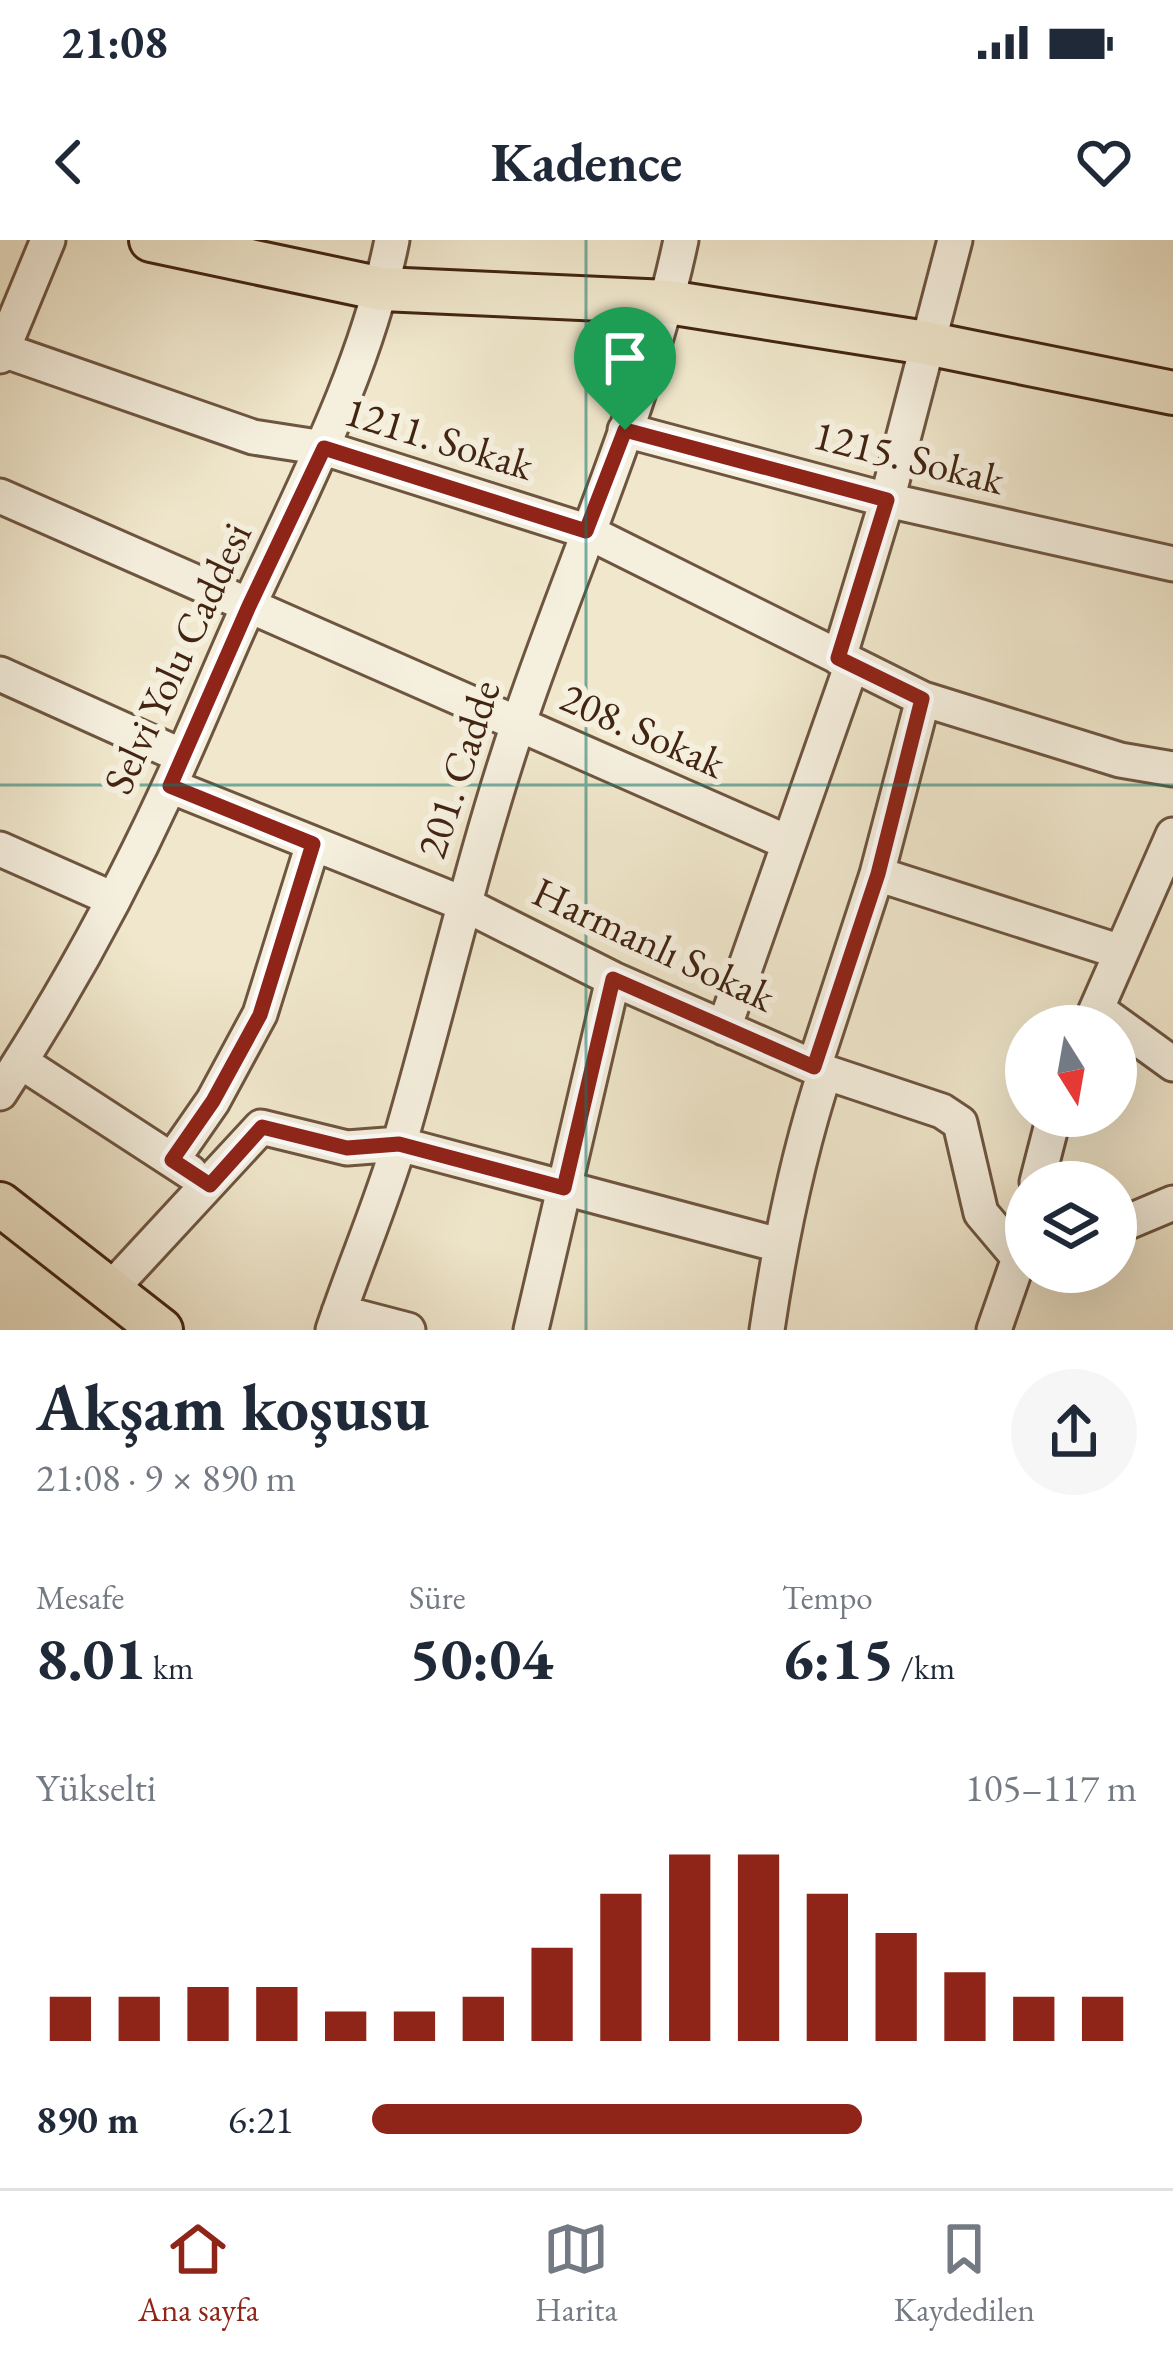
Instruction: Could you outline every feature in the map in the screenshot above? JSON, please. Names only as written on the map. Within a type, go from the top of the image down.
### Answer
[{"type":"main road","points":[[151,240],[382,290],[668,302],[926,344],[1173,393]]},
{"type":"main road","points":[[0,1204],[161,1330]]},
{"type":"street","points":[[1,353],[48,240]]},
{"type":"street","name":"Selvi Yolu Caddesi","points":[[0,1093],[113,899],[176,771],[324,448],[382,290],[392,240]]},
{"type":"street","name":"201. Cadde","points":[[336,1321],[399,1144],[462,903],[518,724],[625,430],[668,302],[682,240]]},
{"type":"street","points":[[724,1028],[789,843],[845,661],[955,240]]},
{"type":"street","name":"1211. Sokak","points":[[1,353],[253,437],[324,448],[586,531],[922,699],[1120,760],[1173,769]]},
{"type":"street","name":"1215. Sokak","points":[[625,430],[887,500],[1173,564]]},
{"type":"street","name":"208. Sokak","points":[[0,496],[789,843]]},
{"type":"street","name":"Harmanlı Sokak","points":[[0,674],[313,844],[462,903],[613,979],[820,1070],[942,1111],[960,1123],[981,1213],[1005,1232]]},
{"type":"street","points":[[767,1330],[779,1245],[820,1070],[878,874],[922,699]]},
{"type":"street","points":[[1098,1005],[1173,836]]},
{"type":"street","points":[[172,1160],[213,1101],[260,1015],[313,844]]},
{"type":"street","points":[[0,849],[113,899]]},
{"type":"street","points":[[878,874],[1121,952]]},
{"type":"street","points":[[531,1330],[613,979]]},
{"type":"street","points":[[1137,1043],[1173,1064]]},
{"type":"street","points":[[21,1062],[210,1185]]},
{"type":"street","points":[[213,1101],[262,1127],[347,1148],[399,1144],[779,1245]]},
{"type":"street","points":[[111,1288],[262,1127]]},
{"type":"street","points":[[1137,1218],[1173,1203]]},
{"type":"street","points":[[994,1330],[1007,1293]]},
{"type":"street","points":[[336,1321],[408,1330]]},
{"type":"route","points":[[625,430],[887,500],[838,658],[922,699],[878,874],[814,1067],[613,979],[564,1188],[399,1144],[347,1148],[262,1127],[210,1185],[172,1160],[213,1101],[260,1015],[313,844],[170,786],[324,448],[586,531],[625,430]]}]
